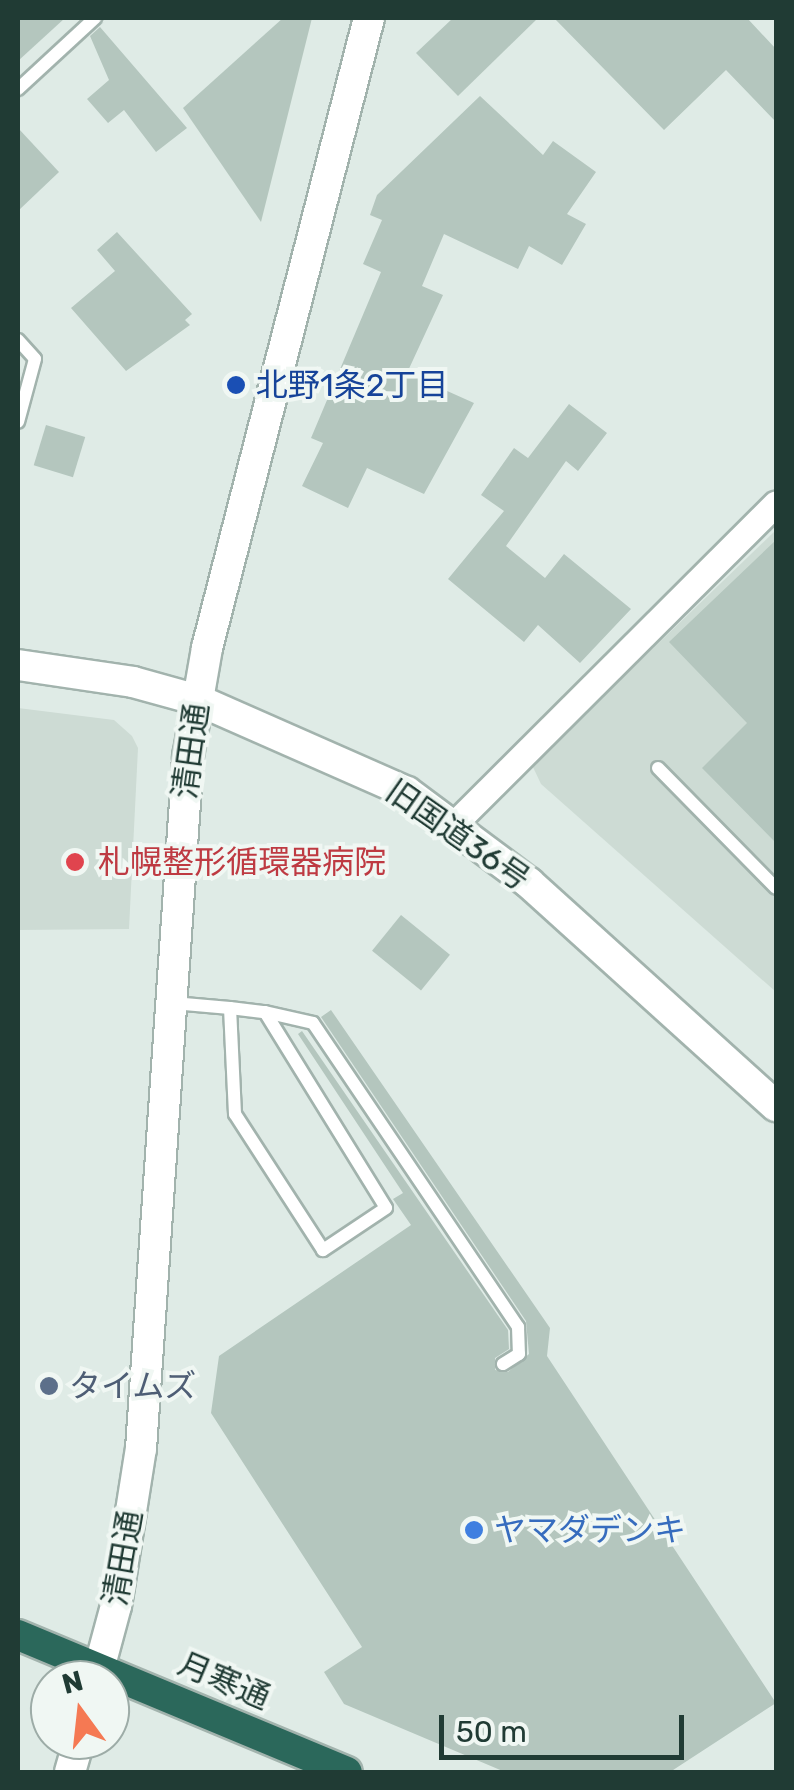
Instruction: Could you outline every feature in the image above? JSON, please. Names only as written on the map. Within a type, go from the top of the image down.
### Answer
[{"type":"highway","name":"月寒通","points":[[18,1635],[69,1660]]},
{"type":"highway","name":"月寒通","points":[[130,1687],[346,1772]]},
{"type":"street","name":"清田通","points":[[100,1660],[142,1450],[165,1176],[185,777],[198,700],[369,18]]},
{"type":"street","points":[[452,826],[776,503]]},
{"type":"street","name":"旧国道36号","points":[[18,665],[133,682],[198,700],[407,792],[530,883],[776,1106]]},
{"type":"lane","points":[[18,89],[94,18]]},
{"type":"lane","points":[[18,340],[35,359],[18,422]]},
{"type":"lane","points":[[658,768],[776,888]]},
{"type":"lane","points":[[171,1002],[266,1012],[312,1023],[518,1327],[519,1354],[504,1364]]},
{"type":"lane","points":[[230,1008],[234,1114],[324,1250],[386,1208],[266,1012]]},
{"type":"shaded area","points":[[776,530],[776,992],[541,784],[532,765]]},
{"type":"shaded area","name":"札幌整形循環器病院","points":[[18,708],[114,720],[132,736],[138,748],[129,929],[18,930]]},
{"type":"building","points":[[18,18],[65,18],[18,61]]},
{"type":"building","points":[[283,18],[312,18],[261,222],[183,108]]},
{"type":"building","points":[[453,18],[538,18],[458,96],[416,53]]},
{"type":"building","points":[[554,18],[747,18],[776,49],[776,122],[726,70],[664,130]]},
{"type":"building","points":[[100,27],[187,128],[156,152],[124,110],[108,123],[87,99],[109,80],[90,36]]},
{"type":"building","points":[[480,96],[543,155],[553,141],[596,172],[567,214],[586,224],[562,265],[529,246],[518,269],[444,234],[422,286],[443,295],[407,373],[474,403],[424,494],[367,468],[348,508],[302,486],[323,443],[311,438],[381,272],[363,264],[382,220],[370,215],[377,195]]},
{"type":"building","points":[[18,128],[59,172],[18,211]]},
{"type":"building","points":[[117,232],[192,314],[185,320],[190,325],[126,371],[71,308],[115,271],[97,250]]},
{"type":"building","points":[[569,404],[607,433],[578,471],[566,461],[506,546],[545,578],[564,554],[631,609],[580,663],[538,625],[524,642],[448,579],[504,511],[481,495],[514,448],[528,458]]},
{"type":"building","points":[[46,425],[85,437],[73,477],[34,465]]},
{"type":"building","points":[[776,540],[776,843],[702,768],[747,723],[669,642]]},
{"type":"building","points":[[401,915],[450,955],[421,990],[372,951]]},
{"type":"building","name":"ヤマダデンキ","points":[[331,1010],[550,1328],[547,1356],[776,1703],[670,1772],[505,1772],[344,1704],[324,1672],[362,1647],[211,1413],[219,1356],[411,1225],[393,1199],[403,1193],[298,1034],[302,1031],[508,1330],[509,1349],[495,1358],[495,1370],[508,1372],[529,1354],[526,1321],[321,1017]]},
{"type":"place","name":"北野1条2丁目","points":[[236,385]]},
{"type":"place","name":"札幌整形循環器病院","points":[[75,862]]},
{"type":"place","name":"タイムズ","points":[[49,1386]]},
{"type":"place","name":"ヤマダデンキ","points":[[474,1530]]}]
